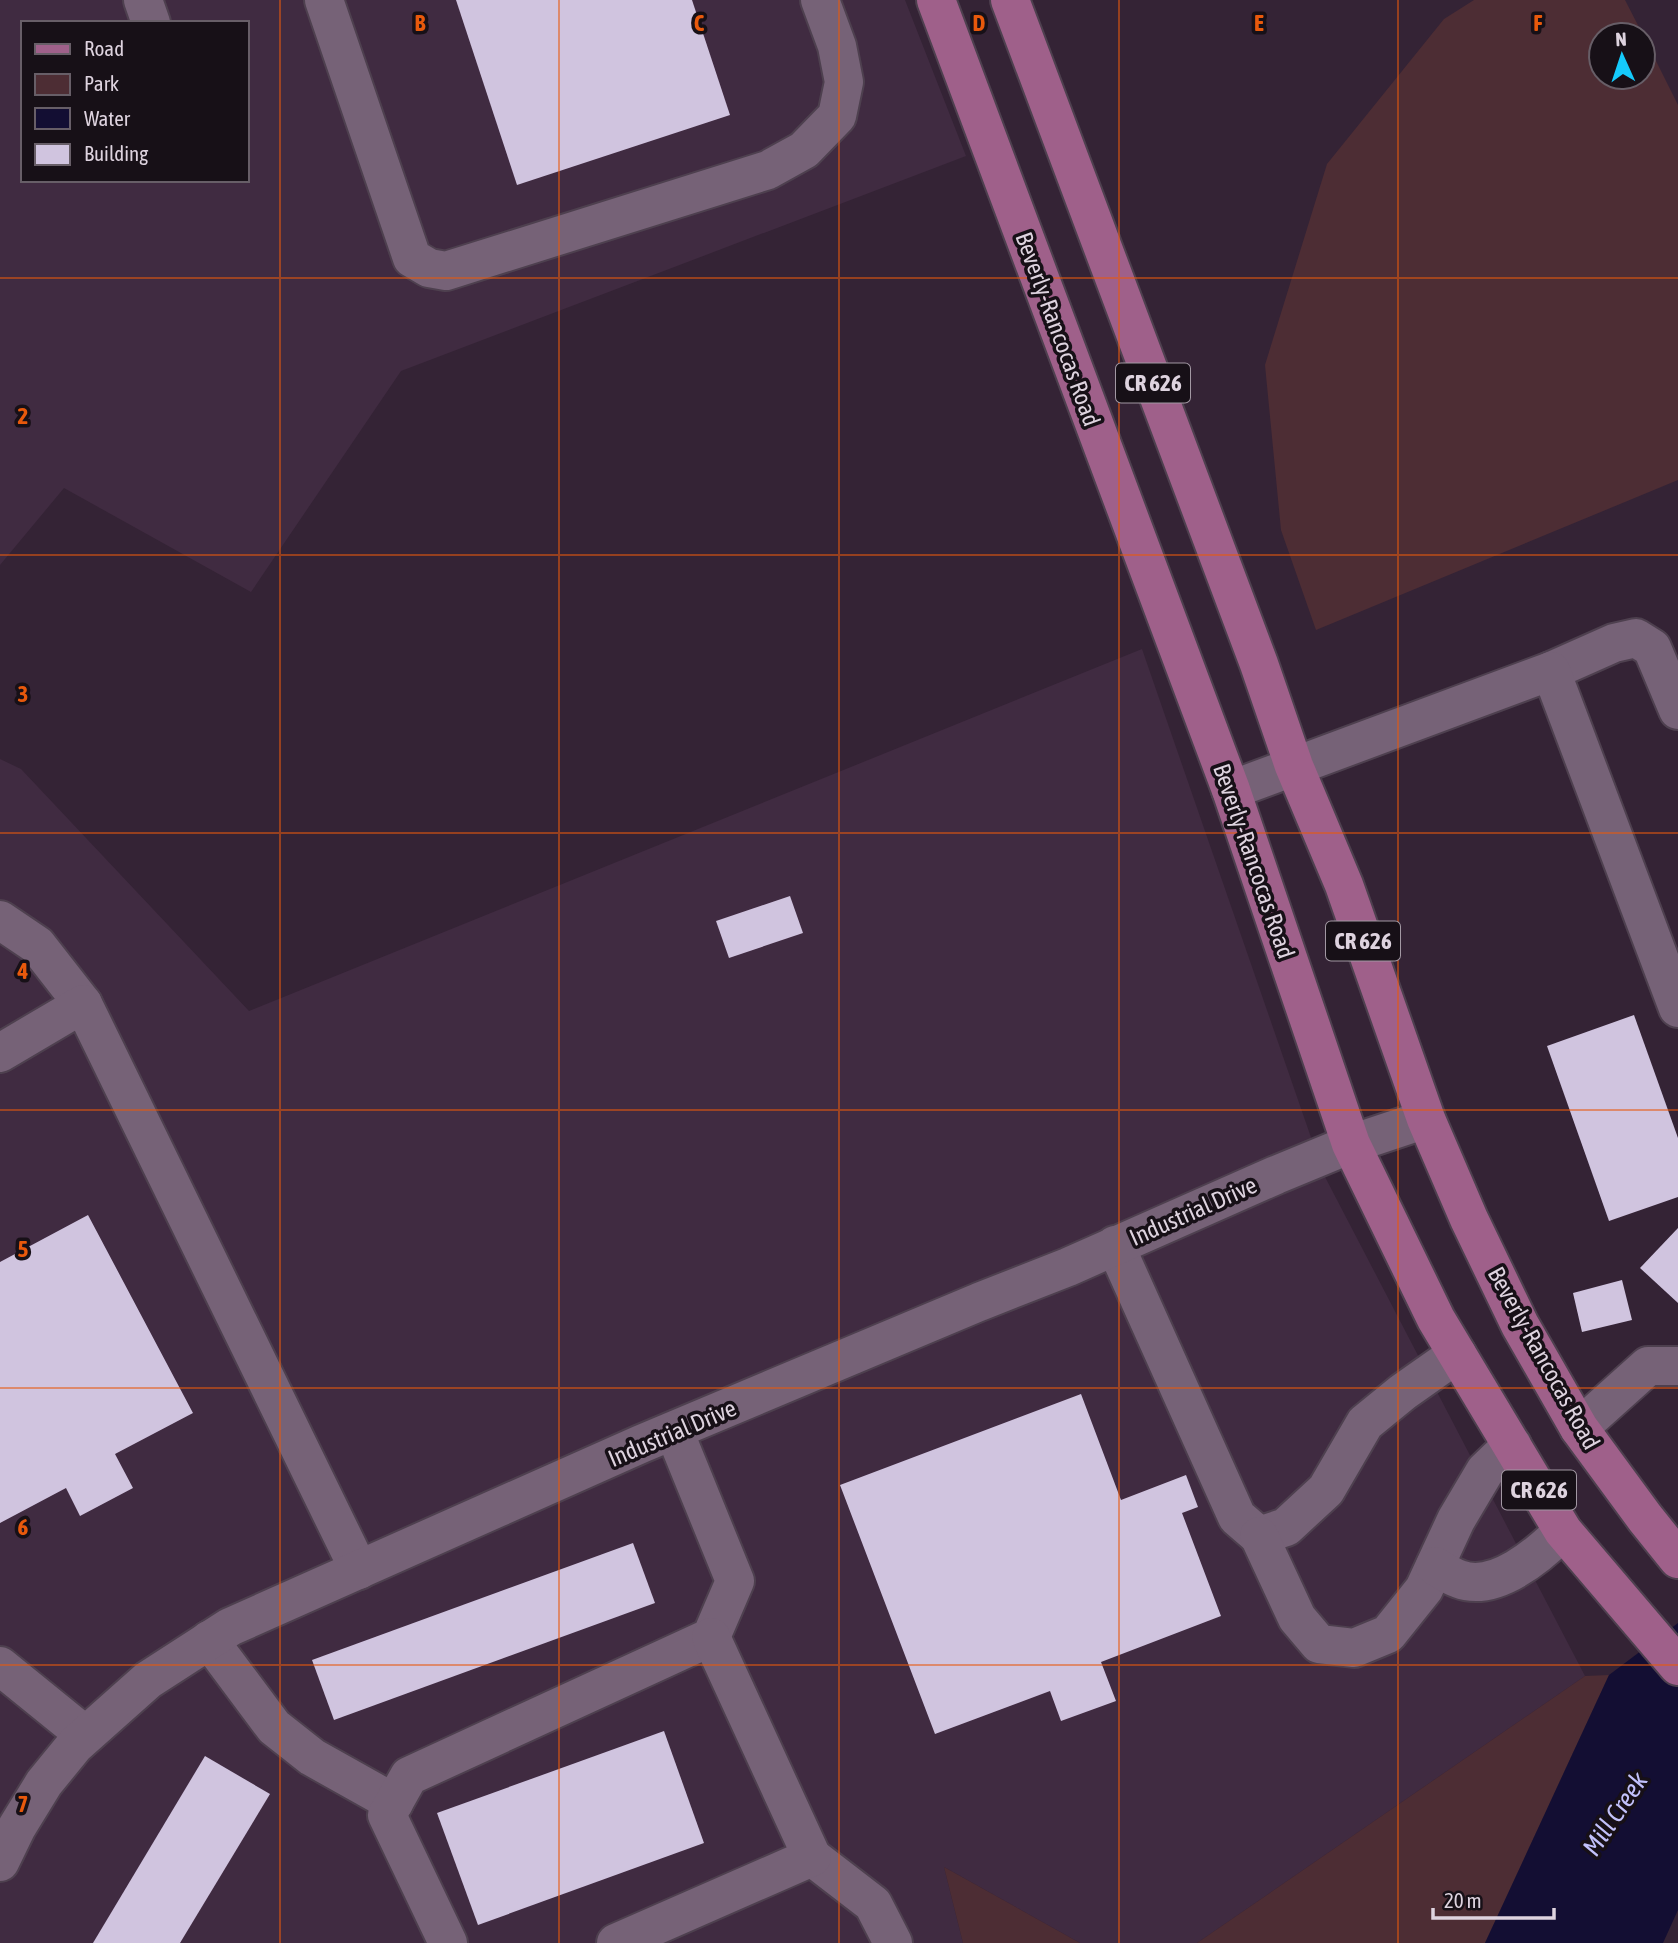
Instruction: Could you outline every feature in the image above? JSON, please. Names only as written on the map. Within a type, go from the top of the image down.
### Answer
[{"type":"main road","name":"Beverly-Rancocas Road","points":[[936,0],[1231,790],[1351,1144],[1436,1319],[1563,1531],[1678,1666]]},
{"type":"main road","name":"Beverly-Rancocas Road","points":[[1010,0],[1259,664],[1294,766],[1344,885],[1426,1119],[1469,1219],[1520,1325],[1578,1428],[1678,1559]]},
{"type":"street","points":[[144,0],[150,21]]},
{"type":"street","points":[[324,0],[412,258],[429,268],[446,271],[768,170],[804,150],[837,116],[844,82],[837,46],[820,0]]},
{"type":"street","points":[[1231,790],[1551,671],[1614,643],[1636,638],[1652,648],[1678,710]]},
{"type":"street","points":[[1551,671],[1678,1008]]},
{"type":"street","points":[[0,920],[37,945],[83,1004],[359,1570]]},
{"type":"street","points":[[0,1053],[83,1004]]},
{"type":"street","name":"Industrial Drive","points":[[0,1862],[17,1827],[44,1783],[85,1735],[148,1680],[241,1622],[674,1431],[978,1302],[1068,1267],[1351,1144],[1426,1119]]},
{"type":"street","points":[[1115,1245],[1237,1517],[1259,1536],[1297,1618],[1319,1644],[1354,1648],[1388,1634],[1424,1589],[1456,1520],[1485,1471],[1512,1445]]},
{"type":"street","points":[[1259,1536],[1286,1527],[1326,1490],[1365,1423],[1457,1354]]},
{"type":"street","points":[[1578,1428],[1648,1366],[1678,1366]]},
{"type":"street","points":[[448,1943],[387,1815],[409,1776],[711,1637],[735,1581],[674,1431]]},
{"type":"street","points":[[1435,1566],[1460,1580],[1480,1582],[1512,1571],[1542,1551],[1563,1531]]},
{"type":"street","points":[[711,1637],[812,1857],[873,1903],[893,1943]]},
{"type":"street","points":[[209,1640],[274,1727],[312,1757],[394,1803]]},
{"type":"street","points":[[0,1666],[85,1735]]},
{"type":"street","points":[[617,1943],[812,1857]]},
{"type":"shaded area","points":[[0,0],[905,0],[966,156],[401,371],[251,592],[64,488],[0,565]]},
{"type":"shaded area","points":[[1142,649],[1324,1175],[1585,1676],[1197,1943],[1080,1943],[944,1867],[963,1943],[0,1943],[0,759],[21,769],[249,1011]]},
{"type":"green space","points":[[1474,0],[1625,0],[1636,21],[1587,21],[1587,91],[1657,91],[1657,63],[1678,105],[1678,480],[1316,630],[1281,530],[1265,365],[1327,164],[1444,19]]},
{"type":"green space","points":[[1609,1675],[1485,1943],[1197,1943],[1585,1676]]},
{"type":"green space","points":[[944,1867],[1080,1943],[963,1943]]},
{"type":"water","name":"Mill Creek","points":[[1678,1623],[1678,1910],[1663,1943],[1485,1943],[1609,1675]]},
{"type":"building","points":[[456,0],[692,0],[730,115],[517,185]]},
{"type":"building","points":[[790,896],[803,933],[729,958],[716,921]]},
{"type":"building","points":[[1634,1015],[1678,1138],[1678,1197],[1609,1221],[1547,1046]]},
{"type":"building","points":[[88,1215],[193,1413],[115,1454],[133,1488],[80,1516],[66,1488],[0,1523],[0,1262]]},
{"type":"building","points":[[1678,1228],[1678,1303],[1640,1268]]},
{"type":"building","points":[[1622,1280],[1632,1320],[1582,1332],[1573,1293]]},
{"type":"building","points":[[1081,1394],[1121,1500],[1186,1475],[1198,1507],[1182,1513],[1221,1616],[1101,1662],[1116,1701],[1061,1721],[1050,1691],[935,1734],[840,1485]]},
{"type":"building","points":[[633,1543],[655,1603],[334,1720],[312,1660]]},
{"type":"building","points":[[664,1731],[704,1843],[478,1925],[437,1813]]},
{"type":"building","points":[[205,1756],[270,1794],[180,1943],[93,1943]]}]
